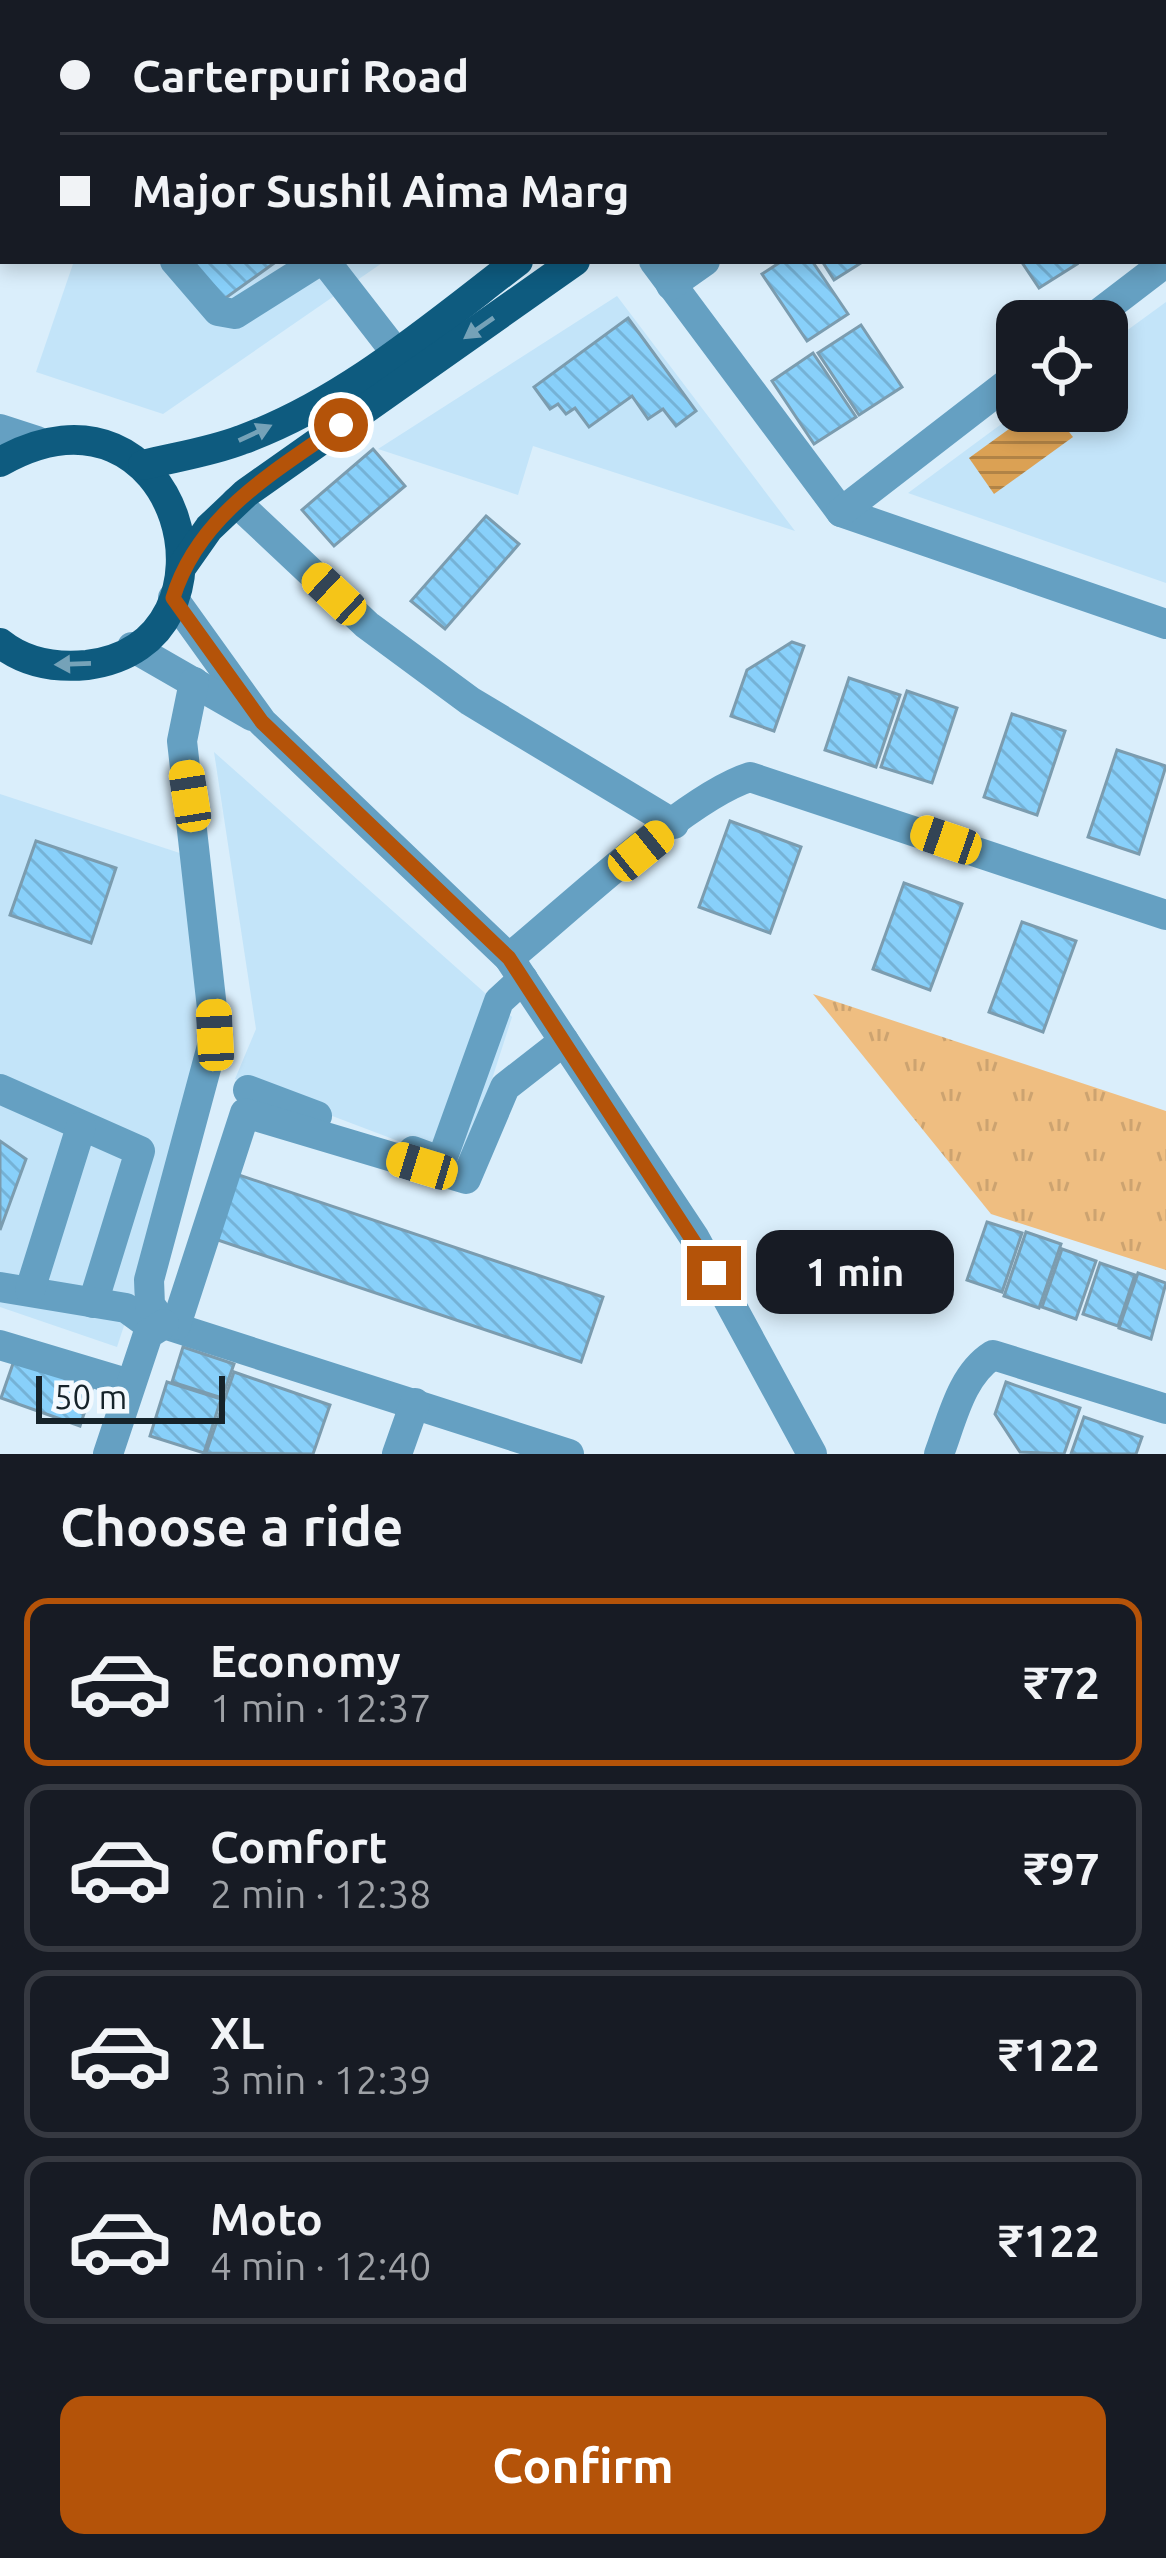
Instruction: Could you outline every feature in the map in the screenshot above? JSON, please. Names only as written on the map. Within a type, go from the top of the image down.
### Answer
[{"type":"main road","points":[[143,465],[242,440],[397,354],[514,264]]},
{"type":"main road","points":[[5,654],[61,668],[103,662],[132,647],[159,623],[183,565],[209,528],[236,502],[571,264]]},
{"type":"main road","points":[[0,461],[37,441],[77,438],[121,451],[158,480],[181,527],[183,565]]},
{"type":"street","points":[[178,264],[218,311],[235,314],[244,313],[318,264]]},
{"type":"street","points":[[324,264],[397,354]]},
{"type":"street","points":[[694,264],[662,273],[841,512],[1166,623]]},
{"type":"street","points":[[1116,300],[1163,264]]},
{"type":"street","points":[[841,512],[996,392]]},
{"type":"street","points":[[0,429],[37,441]]},
{"type":"street","points":[[236,502],[367,625],[470,701],[674,824]]},
{"type":"street","points":[[173,598],[262,722],[516,969],[694,1237],[812,1454]]},
{"type":"street","points":[[132,647],[262,722]]},
{"type":"street","points":[[164,1325],[150,1305],[149,1280],[215,1035],[182,741],[194,682]]},
{"type":"street","points":[[248,1090],[432,1158],[444,1154],[516,969],[674,824],[727,784],[750,777],[1166,915]]},
{"type":"street","points":[[108,1454],[130,1384],[164,1325],[245,1113],[466,1179],[506,1087],[564,1041]]},
{"type":"street","points":[[0,1089],[134,1146],[141,1159],[93,1303]]},
{"type":"street","points":[[81,1127],[15,1289],[126,1308],[164,1325],[569,1454]]},
{"type":"street","points":[[0,1345],[130,1384]]},
{"type":"street","points":[[939,1454],[967,1382],[977,1365],[992,1355],[1166,1409]]},
{"type":"street","points":[[397,1454],[415,1403]]},
{"type":"shaded area","points":[[73,264],[381,264],[163,414],[36,372]]},
{"type":"shaded area","points":[[617,296],[795,531],[533,446],[518,495],[378,449]]},
{"type":"shaded area","points":[[1166,302],[1166,583],[908,493],[996,428],[996,432],[1128,432],[1128,330]]},
{"type":"shaded area","points":[[1005,432],[1069,432],[1073,437],[994,494],[969,458]]},
{"type":"shaded area","points":[[214,752],[512,1017],[464,1166],[235,1079],[256,1029]]},
{"type":"shaded area","points":[[0,794],[198,859],[218,1039],[117,1347],[0,1307]]},
{"type":"green space","points":[[813,994],[1166,1111],[1166,1270],[991,1214]]},
{"type":"building","points":[[192,264],[273,264],[220,302]]},
{"type":"building","points":[[777,264],[814,264],[848,314],[807,341],[762,274]]},
{"type":"building","points":[[824,264],[859,264],[834,280]]},
{"type":"building","points":[[1023,264],[1077,264],[1039,288]]},
{"type":"building","points":[[628,318],[696,411],[676,426],[663,409],[648,419],[632,396],[589,427],[575,408],[566,414],[558,404],[550,409],[534,387]]},
{"type":"building","points":[[861,325],[902,387],[859,415],[818,353]]},
{"type":"building","points":[[813,353],[856,417],[814,444],[772,381]]},
{"type":"building","points":[[373,449],[405,486],[334,546],[302,510]]},
{"type":"building","points":[[486,516],[519,544],[445,629],[411,601]]},
{"type":"building","points":[[792,642],[804,646],[774,731],[731,716],[747,670]]},
{"type":"building","points":[[849,678],[900,695],[876,767],[825,750]]},
{"type":"building","points":[[907,691],[957,708],[932,783],[881,767]]},
{"type":"building","points":[[1012,714],[1065,731],[1037,815],[984,797]]},
{"type":"building","points":[[1117,750],[1166,766],[1139,854],[1088,837]]},
{"type":"building","points":[[730,821],[801,847],[770,933],[699,907]]},
{"type":"building","points":[[36,841],[116,868],[91,943],[10,915]]},
{"type":"building","points":[[904,883],[962,904],[930,990],[873,969]]},
{"type":"building","points":[[1022,922],[1076,941],[1043,1032],[989,1012]]},
{"type":"building","points":[[0,1141],[26,1159],[0,1230]]},
{"type":"building","points":[[230,1172],[603,1297],[581,1362],[209,1237]]},
{"type":"building","points":[[987,1222],[1022,1233],[1002,1292],[967,1280]]},
{"type":"building","points":[[1026,1232],[1061,1244],[1039,1308],[1004,1296]]},
{"type":"building","points":[[1062,1249],[1096,1261],[1076,1319],[1042,1307]]},
{"type":"building","points":[[1100,1263],[1135,1275],[1118,1326],[1083,1314]]},
{"type":"building","points":[[1138,1273],[1166,1283],[1151,1339],[1119,1328]]},
{"type":"building","points":[[183,1347],[234,1364],[222,1398],[172,1382]]},
{"type":"building","points":[[16,1355],[94,1383],[80,1426],[1,1398]]},
{"type":"building","points":[[234,1372],[330,1405],[313,1454],[206,1453]]},
{"type":"building","points":[[167,1382],[221,1399],[204,1453],[150,1436]]},
{"type":"building","points":[[1006,1382],[1080,1408],[1064,1454],[1020,1452],[995,1414]]},
{"type":"building","points":[[1084,1417],[1142,1437],[1136,1454],[1071,1454]]},
{"type":"route","points":[[341,425],[246,493],[209,528],[183,565],[173,598],[262,722],[509,958],[714,1273]]}]
